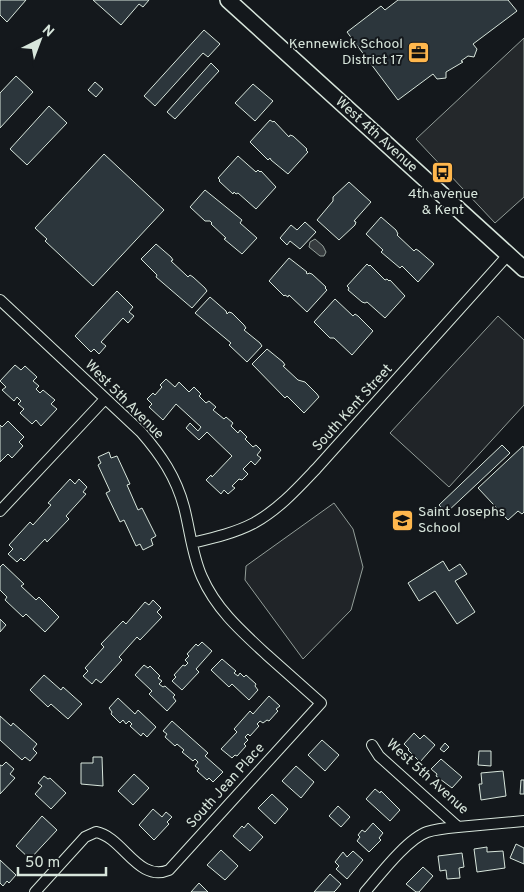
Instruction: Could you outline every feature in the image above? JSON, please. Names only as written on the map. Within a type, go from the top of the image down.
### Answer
[{"type":"main road","name":"West 4th Avenue","points":[[228,0],[524,269]]},
{"type":"street","name":"South Kent Street","points":[[192,544],[233,532],[253,523],[285,501],[508,255]]},
{"type":"street","name":"West 5th Avenue","points":[[0,300],[141,432],[165,462],[184,506],[201,576],[212,597],[226,617],[320,703]]},
{"type":"street","points":[[0,511],[105,399]]},
{"type":"street","name":"South Jean Place","points":[[35,892],[85,837],[96,832],[105,834],[146,869],[156,873],[169,870],[320,703]]},
{"type":"street","name":"West 5th Avenue","points":[[372,745],[379,756],[458,827],[524,821]]},
{"type":"street","points":[[365,892],[416,838],[430,831],[458,827]]},
{"type":"shaded area","points":[[524,38],[524,197],[495,223],[416,139]]},
{"type":"shaded area","points":[[315,239],[323,246],[326,252],[324,256],[320,256],[309,247],[310,242]]},
{"type":"shaded area","points":[[498,316],[524,340],[524,405],[449,487],[390,433]]},
{"type":"shaded area","points":[[334,503],[353,529],[363,567],[351,610],[303,659],[245,580],[246,566]]},
{"type":"building","points":[[0,0],[26,0],[7,22],[0,15]]},
{"type":"building","points":[[93,0],[149,0],[143,7],[139,4],[121,25]]},
{"type":"building","name":"Kennewick School District 17","points":[[398,0],[508,0],[517,11],[473,44],[477,49],[474,57],[468,56],[461,61],[463,62],[446,72],[446,78],[437,79],[433,74],[398,100],[347,32],[381,6],[385,10]]},
{"type":"building","points":[[204,30],[220,44],[208,57],[203,53],[155,106],[144,96]]},
{"type":"building","points":[[211,63],[219,71],[175,119],[167,112]]},
{"type":"building","points":[[16,76],[33,92],[0,128],[0,93]]},
{"type":"building","points":[[95,82],[103,89],[96,97],[88,90]]},
{"type":"building","points":[[253,84],[273,101],[255,121],[235,103]]},
{"type":"building","points":[[49,106],[67,123],[27,165],[10,149]]},
{"type":"building","points":[[270,120],[274,121],[289,137],[290,135],[293,136],[308,152],[288,174],[270,158],[268,160],[250,142]]},
{"type":"building","points":[[104,154],[164,210],[93,286],[45,241],[47,239],[35,228]]},
{"type":"building","points":[[238,156],[256,172],[258,170],[261,171],[276,187],[256,209],[238,193],[234,192],[233,194],[219,181],[218,178]]},
{"type":"building","points":[[349,182],[371,202],[354,221],[356,222],[355,225],[339,240],[317,220],[333,201],[333,197]]},
{"type":"building","points":[[205,190],[242,220],[240,223],[257,238],[242,254],[224,239],[226,238],[210,221],[205,221],[190,207]]},
{"type":"building","points":[[381,217],[396,230],[397,235],[414,251],[416,249],[434,264],[418,282],[402,266],[400,268],[381,252],[383,250],[366,234]]},
{"type":"building","points":[[305,222],[316,232],[300,249],[290,241],[287,245],[280,238],[291,225],[297,230]]},
{"type":"building","points":[[156,244],[171,257],[173,260],[171,261],[188,277],[190,275],[193,277],[207,291],[192,308],[156,277],[157,275],[141,259]]},
{"type":"building","points":[[289,258],[306,273],[312,274],[327,290],[307,312],[289,295],[288,297],[284,296],[269,281]]},
{"type":"building","points":[[367,264],[385,280],[390,280],[405,296],[385,318],[367,302],[362,302],[348,290],[347,286]]},
{"type":"building","points":[[117,291],[133,307],[129,312],[134,316],[128,323],[123,318],[101,342],[106,346],[99,354],[94,349],[91,352],[75,336]]},
{"type":"building","points":[[210,297],[227,314],[229,312],[232,313],[244,325],[246,328],[244,330],[262,346],[247,362],[229,345],[231,343],[195,313]]},
{"type":"building","points":[[335,299],[353,316],[355,314],[358,316],[373,331],[352,355],[334,338],[330,338],[314,322]]},
{"type":"building","points":[[267,349],[283,362],[285,365],[283,366],[298,380],[305,382],[319,397],[304,413],[287,396],[285,398],[252,364]]},
{"type":"building","points":[[15,365],[21,370],[25,366],[37,377],[33,381],[39,386],[36,389],[40,393],[43,390],[55,400],[51,404],[57,409],[41,426],[36,420],[32,424],[20,413],[24,409],[18,404],[21,401],[17,397],[14,401],[2,390],[6,387],[0,381]]},
{"type":"building","points":[[166,379],[175,387],[179,382],[189,392],[194,387],[206,403],[209,401],[216,407],[213,410],[224,419],[226,417],[233,423],[231,426],[238,433],[240,430],[253,447],[256,445],[261,450],[257,455],[261,458],[255,465],[251,461],[243,469],[248,474],[232,486],[235,488],[228,494],[224,490],[221,494],[206,480],[211,475],[212,477],[232,456],[207,432],[199,440],[186,428],[190,423],[198,431],[201,427],[176,404],[163,420],[149,407],[152,404],[147,399],[153,393],[155,395],[162,387],[160,385]]},
{"type":"building","points":[[8,421],[24,437],[19,442],[23,446],[12,458],[8,454],[0,462],[0,425],[2,427]]},
{"type":"building","points":[[502,445],[510,453],[446,513],[439,505]]},
{"type":"building","points":[[523,446],[524,512],[522,514],[518,511],[508,520],[478,488]]},
{"type":"building","points":[[109,452],[111,458],[117,456],[130,484],[127,485],[138,510],[142,508],[156,536],[151,539],[153,545],[143,550],[140,544],[136,546],[124,520],[120,522],[106,493],[110,491],[98,465],[101,463],[98,457]]},
{"type":"building","points":[[70,479],[75,484],[79,479],[87,487],[83,492],[86,494],[66,516],[69,519],[47,542],[45,539],[24,561],[21,558],[17,562],[8,554],[13,549],[9,545],[30,522],[33,525],[51,505],[48,503]]},
{"type":"building","points":[[443,561],[449,571],[460,564],[467,574],[455,581],[475,612],[457,624],[435,591],[419,601],[408,583]]},
{"type":"building","points":[[3,564],[24,584],[21,586],[36,600],[39,597],[59,617],[45,632],[26,614],[23,617],[5,600],[7,597],[0,590],[0,567]]},
{"type":"building","points":[[153,600],[161,608],[157,612],[162,617],[140,640],[137,637],[119,657],[122,660],[101,683],[96,679],[92,684],[83,676],[88,671],[85,668],[104,647],[101,644],[123,621],[126,624],[145,602],[149,605]]},
{"type":"building","points":[[0,619],[6,625],[0,632]]},
{"type":"building","points":[[202,642],[212,651],[196,669],[199,672],[182,690],[172,681],[176,677],[174,675],[183,665],[185,666],[188,663],[185,660],[189,656],[187,654],[196,644],[198,646]]},
{"type":"building","points":[[222,659],[236,671],[234,673],[238,676],[240,673],[244,677],[246,675],[256,684],[255,686],[258,690],[249,700],[232,684],[229,687],[211,670]]},
{"type":"building","points":[[144,665],[148,668],[150,666],[160,676],[158,678],[162,681],[159,684],[163,687],[165,686],[175,695],[173,697],[176,701],[167,711],[149,694],[152,691],[135,675]]},
{"type":"building","points":[[44,675],[61,690],[63,687],[82,704],[68,719],[51,704],[48,707],[30,690]]},
{"type":"building","points":[[269,696],[280,706],[276,709],[278,711],[269,721],[267,720],[263,723],[260,721],[257,724],[259,726],[250,736],[248,734],[245,737],[248,740],[244,744],[246,746],[237,756],[235,755],[232,758],[221,749],[237,732],[234,729],[250,711],[253,714]]},
{"type":"building","points":[[118,698],[135,714],[138,710],[156,727],[147,737],[143,733],[141,736],[130,726],[132,724],[129,721],[126,724],[123,720],[120,723],[111,714],[112,712],[109,708]]},
{"type":"building","points":[[0,716],[11,726],[13,723],[37,744],[33,749],[37,753],[30,761],[25,757],[22,760],[0,740]]},
{"type":"building","points":[[172,721],[208,753],[205,756],[223,772],[213,782],[209,778],[207,780],[197,771],[199,769],[195,766],[198,762],[195,759],[193,761],[182,752],[184,750],[177,744],[175,746],[165,737],[167,734],[163,731]]},
{"type":"building","points":[[414,733],[420,739],[424,735],[435,745],[420,762],[404,744]]},
{"type":"building","points":[[322,740],[339,755],[325,771],[308,755]]},
{"type":"building","points":[[445,743],[449,747],[444,752],[440,749]]},
{"type":"building","points":[[479,751],[491,751],[491,766],[478,765]]},
{"type":"building","points":[[93,757],[102,757],[103,786],[81,784],[81,763],[93,763]]},
{"type":"building","points":[[441,759],[462,777],[452,788],[436,776],[437,774],[431,769]]},
{"type":"building","points":[[6,762],[14,769],[10,774],[15,778],[0,794],[0,765],[2,766]]},
{"type":"building","points":[[296,766],[314,782],[301,798],[282,781]]},
{"type":"building","points":[[503,771],[506,796],[481,800],[479,784],[482,784],[481,773]]},
{"type":"building","points":[[134,774],[149,788],[133,805],[118,791]]},
{"type":"building","points":[[44,776],[48,779],[50,778],[66,793],[51,809],[35,794],[42,786],[38,783]]},
{"type":"building","points":[[521,780],[524,780],[524,794],[520,794]]},
{"type":"building","points":[[375,789],[380,793],[381,791],[400,810],[390,821],[366,799]]},
{"type":"building","points":[[272,794],[288,809],[275,824],[258,808]]},
{"type":"building","points":[[338,806],[350,817],[341,827],[329,816]]},
{"type":"building","points":[[153,809],[162,817],[166,812],[172,817],[167,822],[169,824],[154,840],[139,825]]},
{"type":"building","points":[[42,816],[57,830],[30,859],[16,846]]},
{"type":"building","points":[[248,823],[263,837],[250,851],[233,836],[242,826],[244,828]]},
{"type":"building","points":[[373,823],[383,833],[379,838],[381,840],[369,852],[357,841],[360,837],[358,835],[362,830],[365,832]]},
{"type":"building","points":[[516,844],[524,848],[524,864],[510,858]]},
{"type":"building","points":[[487,847],[487,852],[503,851],[505,868],[477,872],[474,849]]},
{"type":"building","points":[[221,850],[238,866],[225,880],[207,865]]},
{"type":"building","points":[[353,851],[363,860],[347,879],[336,869],[339,866],[335,862],[343,852],[347,857]]},
{"type":"building","points":[[462,853],[464,867],[459,868],[460,878],[447,879],[446,870],[440,871],[438,856]]},
{"type":"building","points":[[0,860],[16,875],[9,883],[7,881],[3,886],[0,883]]},
{"type":"building","points":[[423,867],[433,876],[419,892],[416,892],[406,884]]},
{"type":"building","points":[[330,874],[341,884],[336,890],[334,892],[314,892]]},
{"type":"building","points":[[199,883],[208,892],[191,892]]},
{"type":"place","name":"Kennewick School District 17","points":[[419,52]]},
{"type":"place","name":"4th avenue & Kent","points":[[443,172]]},
{"type":"place","name":"Saint Josephs School","points":[[402,520]]}]
